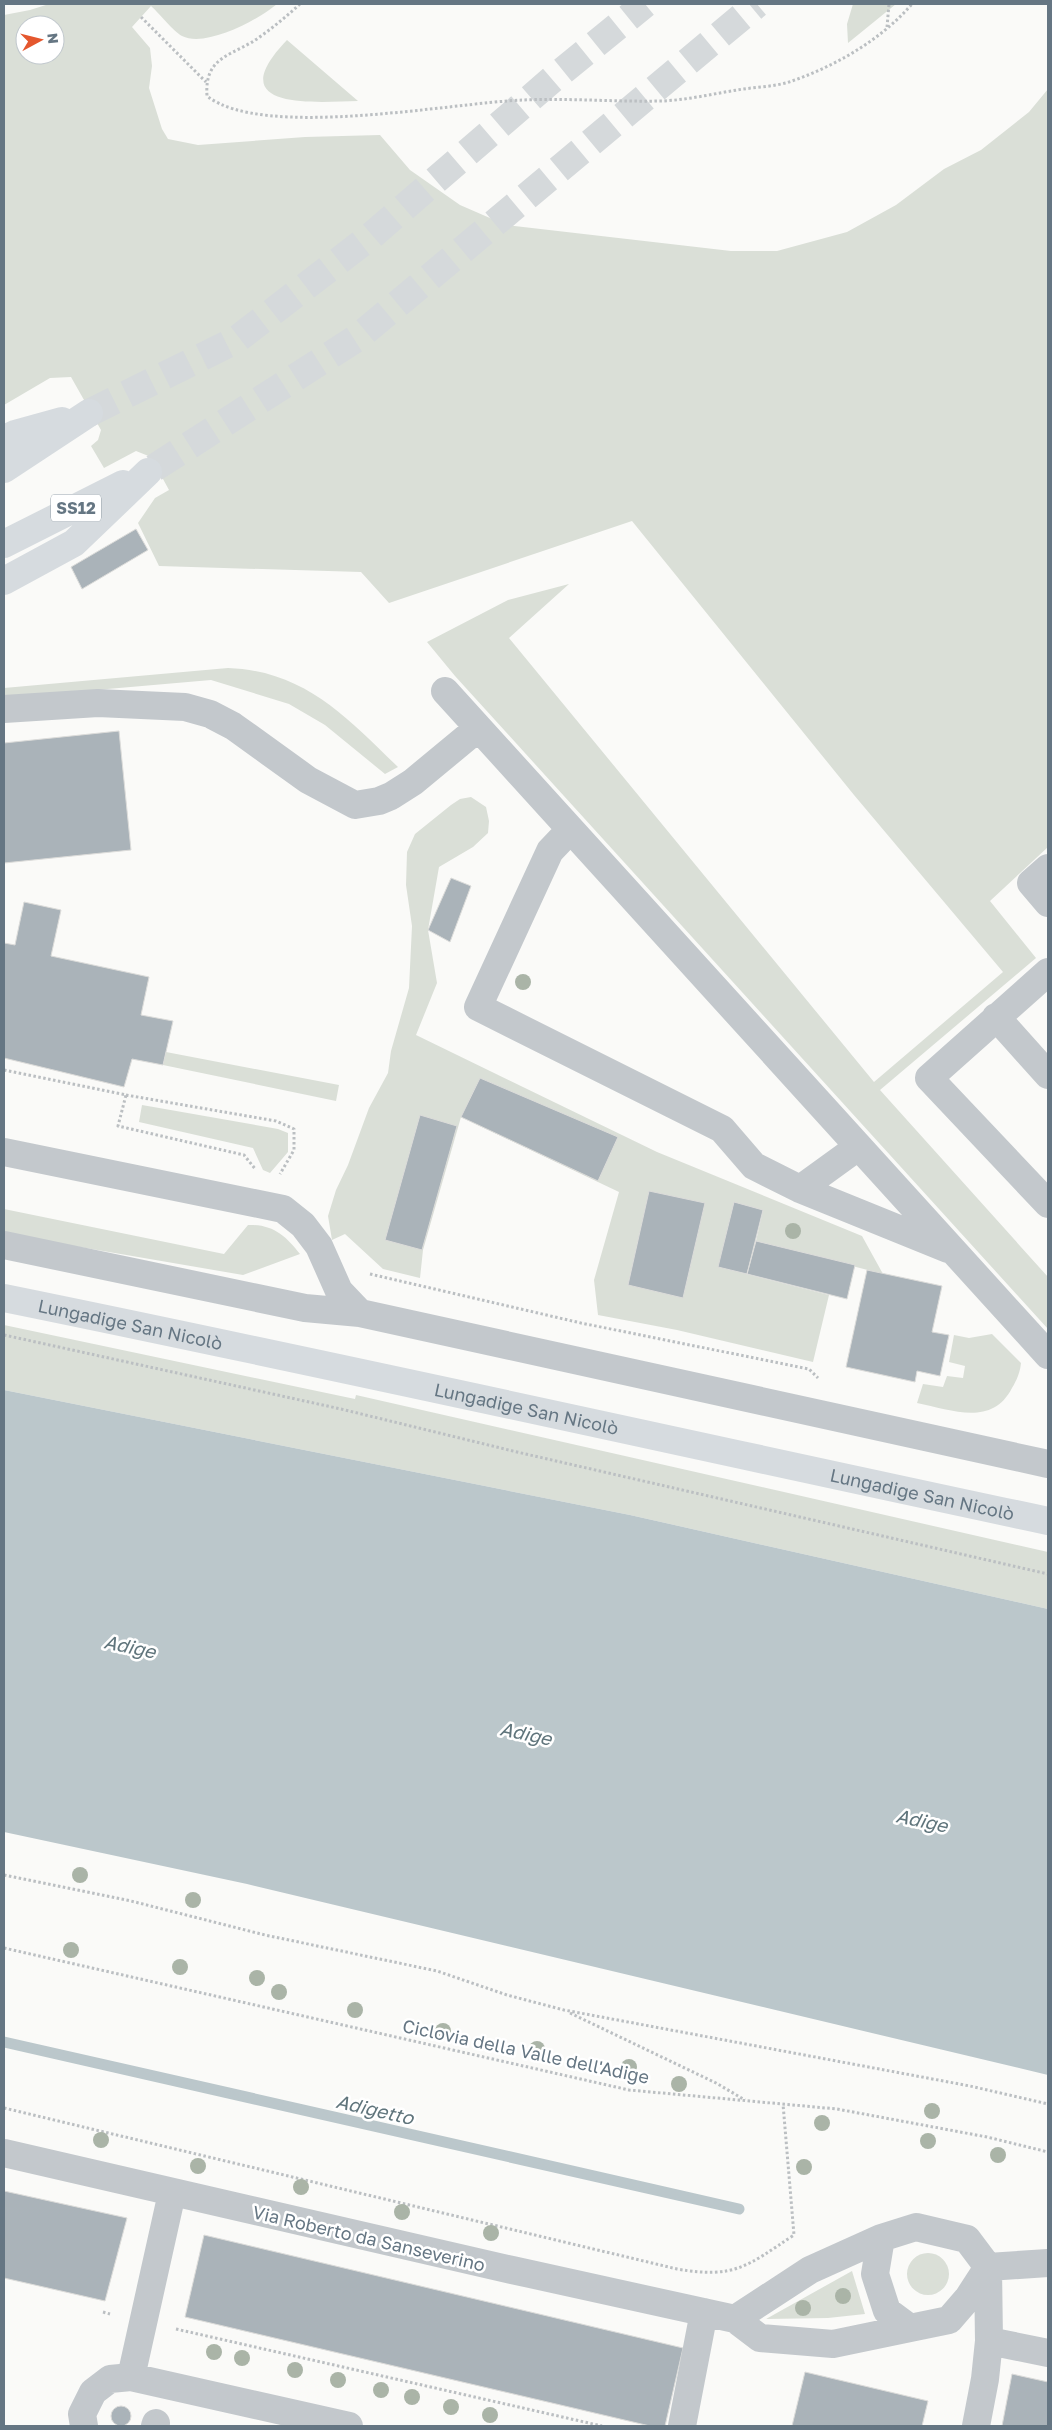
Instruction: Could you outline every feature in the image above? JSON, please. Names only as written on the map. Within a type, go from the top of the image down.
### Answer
[{"type":"main road","points":[[4,439],[15,434],[86,415],[4,469]]},
{"type":"main road","name":"SS12","points":[[4,544],[151,470],[74,543],[4,581]]},
{"type":"main road","name":"Lungadige San Nicolò","points":[[4,1298],[348,1369],[636,1434],[1048,1521]]},
{"type":"street","points":[[445,691],[1048,1355]]},
{"type":"street","points":[[4,708],[98,703],[185,708],[202,712],[233,726],[308,780],[355,805],[379,801],[391,796],[413,782],[478,729]]},
{"type":"street","points":[[570,830],[550,851],[478,1007],[722,1129],[754,1166],[800,1189],[954,1251]]},
{"type":"street","points":[[1048,868],[1031,883],[1048,902]]},
{"type":"street","points":[[1048,972],[929,1078],[1048,1204]]},
{"type":"street","points":[[996,1017],[1048,1075]]},
{"type":"street","points":[[800,1189],[858,1147]]},
{"type":"street","points":[[4,1152],[283,1209],[304,1225],[319,1246],[339,1292],[360,1313]]},
{"type":"street","points":[[4,1245],[305,1308],[360,1313],[1048,1464]]},
{"type":"street","name":"Via Roberto da Sanseverino","points":[[4,2153],[172,2193],[735,2319],[760,2338],[833,2344],[948,2320],[968,2298],[988,2266]]},
{"type":"street","points":[[131,2376],[172,2193]]},
{"type":"street","points":[[735,2319],[810,2270],[881,2238],[916,2228],[967,2239],[988,2266],[989,2341],[985,2379],[976,2426]]},
{"type":"street","points":[[881,2238],[875,2274],[887,2311],[910,2328]]},
{"type":"street","points":[[988,2266],[1048,2263]]},
{"type":"street","points":[[682,2426],[704,2312]]},
{"type":"street","points":[[989,2341],[1048,2353]]},
{"type":"street","points":[[84,2426],[82,2414],[93,2392],[110,2379],[131,2376],[349,2426]]},
{"type":"path","points":[[300,4],[260,37],[227,54],[211,68],[206,82],[207,96],[217,104],[232,110],[258,115],[311,118],[522,100],[664,101],[788,82],[848,56],[900,18],[912,4]]},
{"type":"path","points":[[887,27],[888,4]]},
{"type":"path","points":[[141,17],[206,82]]},
{"type":"path","points":[[4,1070],[126,1095],[276,1120],[294,1129],[294,1150],[290,1160],[276,1178]]},
{"type":"path","points":[[126,1095],[118,1126],[244,1155],[250,1160],[261,1178]]},
{"type":"path","points":[[4,1335],[340,1409],[537,1457],[1048,1574]]},
{"type":"path","points":[[4,1875],[131,1901],[265,1935],[437,1970],[507,1995],[564,2010],[970,2086],[1048,2104]]},
{"type":"path","name":"Ciclovia della Valle dell'Adige","points":[[4,1948],[629,2090],[837,2109],[987,2137],[1048,2152]]},
{"type":"path","points":[[564,2010],[716,2083],[748,2101]]},
{"type":"path","points":[[4,2108],[677,2269],[719,2273],[739,2269],[794,2235],[783,2104]]},
{"type":"path","points":[[102,2312],[110,2314]]},
{"type":"path","points":[[175,2329],[602,2426]]},
{"type":"shaded area","points":[[49,4],[277,4],[245,24],[218,35],[204,38],[192,39],[182,36],[151,6],[132,27],[150,48],[152,66],[149,88],[162,129],[168,139],[198,145],[305,137],[380,135],[410,170],[460,205],[506,225],[731,251],[777,251],[847,232],[896,205],[944,169],[981,150],[1029,112],[1048,89],[1048,847],[990,901],[1036,958],[880,1090],[1048,1277],[1048,1329],[455,676],[427,642],[508,600],[569,584],[509,638],[874,1082],[1003,972],[854,795],[632,521],[389,603],[361,572],[159,566],[138,523],[155,498],[169,490],[151,457],[136,451],[104,468],[91,446],[98,440],[101,430],[71,377],[50,378],[4,405],[4,15]]},
{"type":"shaded area","points":[[853,4],[896,4],[848,43],[847,24]]},
{"type":"shaded area","points":[[287,40],[358,101],[298,101],[280,98],[268,91],[263,80],[269,63]]},
{"type":"shaded area","points":[[228,668],[255,671],[302,687],[342,714],[398,767],[385,774],[325,725],[289,704],[211,680],[4,698],[4,688]]},
{"type":"shaded area","points":[[471,797],[486,807],[489,821],[488,833],[473,847],[439,867],[428,930],[437,983],[416,1035],[657,1152],[862,1236],[883,1274],[756,1241],[763,1210],[734,1202],[719,1267],[829,1295],[813,1362],[677,1330],[598,1315],[594,1280],[619,1192],[461,1117],[423,1250],[420,1278],[383,1269],[345,1234],[332,1240],[328,1216],[336,1190],[348,1165],[369,1108],[388,1073],[391,1051],[409,988],[412,926],[406,885],[407,852],[415,834],[460,799]]},
{"type":"shaded area","points":[[166,1052],[339,1085],[336,1101],[163,1065]]},
{"type":"shaded area","points":[[142,1105],[278,1129],[288,1133],[288,1152],[270,1173],[263,1170],[253,1148],[139,1122]]},
{"type":"shaded area","points":[[4,1209],[224,1254],[248,1225],[257,1225],[278,1232],[300,1254],[243,1275],[4,1234]]},
{"type":"shaded area","points":[[4,1325],[355,1399],[356,1395],[1048,1552],[1048,1609],[630,1515],[4,1390]]},
{"type":"shaded area","points":[[992,1334],[1021,1363],[1017,1379],[1004,1400],[994,1408],[970,1413],[917,1403],[923,1384],[943,1387],[947,1376],[963,1378],[965,1366],[949,1362],[954,1335],[969,1338]]},
{"type":"shaded area","points":[[928,2253],[943,2259],[949,2274],[943,2289],[928,2295],[913,2289],[907,2274],[913,2259]]},
{"type":"shaded area","points":[[852,2271],[865,2314],[828,2318],[766,2319]]},
{"type":"water","name":"Adige","points":[[4,1390],[630,1515],[1048,1609],[1048,2075],[247,1884],[4,1832]]},
{"type":"building","points":[[136,529],[148,550],[82,589],[71,567]]},
{"type":"building","points":[[119,731],[131,850],[4,863],[4,743]]},
{"type":"building","points":[[451,878],[471,886],[450,942],[428,930]]},
{"type":"building","points":[[24,902],[61,910],[51,956],[149,977],[141,1015],[173,1021],[163,1065],[132,1059],[124,1087],[4,1058],[4,943],[15,945]]},
{"type":"building","points":[[480,1078],[618,1137],[598,1181],[461,1117]]},
{"type":"building","points":[[420,1115],[457,1126],[422,1250],[385,1240]]},
{"type":"building","points":[[649,1191],[705,1203],[683,1298],[628,1285]]},
{"type":"building","points":[[734,1202],[763,1210],[747,1274],[718,1267]]},
{"type":"building","points":[[756,1241],[855,1265],[847,1299],[747,1274]]},
{"type":"building","points":[[867,1270],[942,1286],[932,1332],[949,1335],[940,1376],[917,1371],[915,1382],[846,1367]]},
{"type":"building","points":[[4,2191],[127,2218],[105,2301],[4,2278]]},
{"type":"building","points":[[204,2235],[683,2348],[665,2426],[650,2426],[185,2317]]},
{"type":"building","points":[[805,2372],[928,2401],[922,2426],[792,2426]]},
{"type":"building","points":[[1012,2374],[1048,2382],[1048,2426],[1002,2426]]},
{"type":"building","points":[[121,2406],[128,2409],[131,2416],[128,2423],[121,2426],[114,2423],[111,2416],[114,2409]]},
{"type":"waterway","name":"Adigetto","points":[[4,2042],[739,2209]]},
{"type":"tunnel","points":[[89,413],[236,340],[371,236],[555,77],[645,4]]},
{"type":"tunnel","points":[[154,468],[357,338],[757,4]]}]
